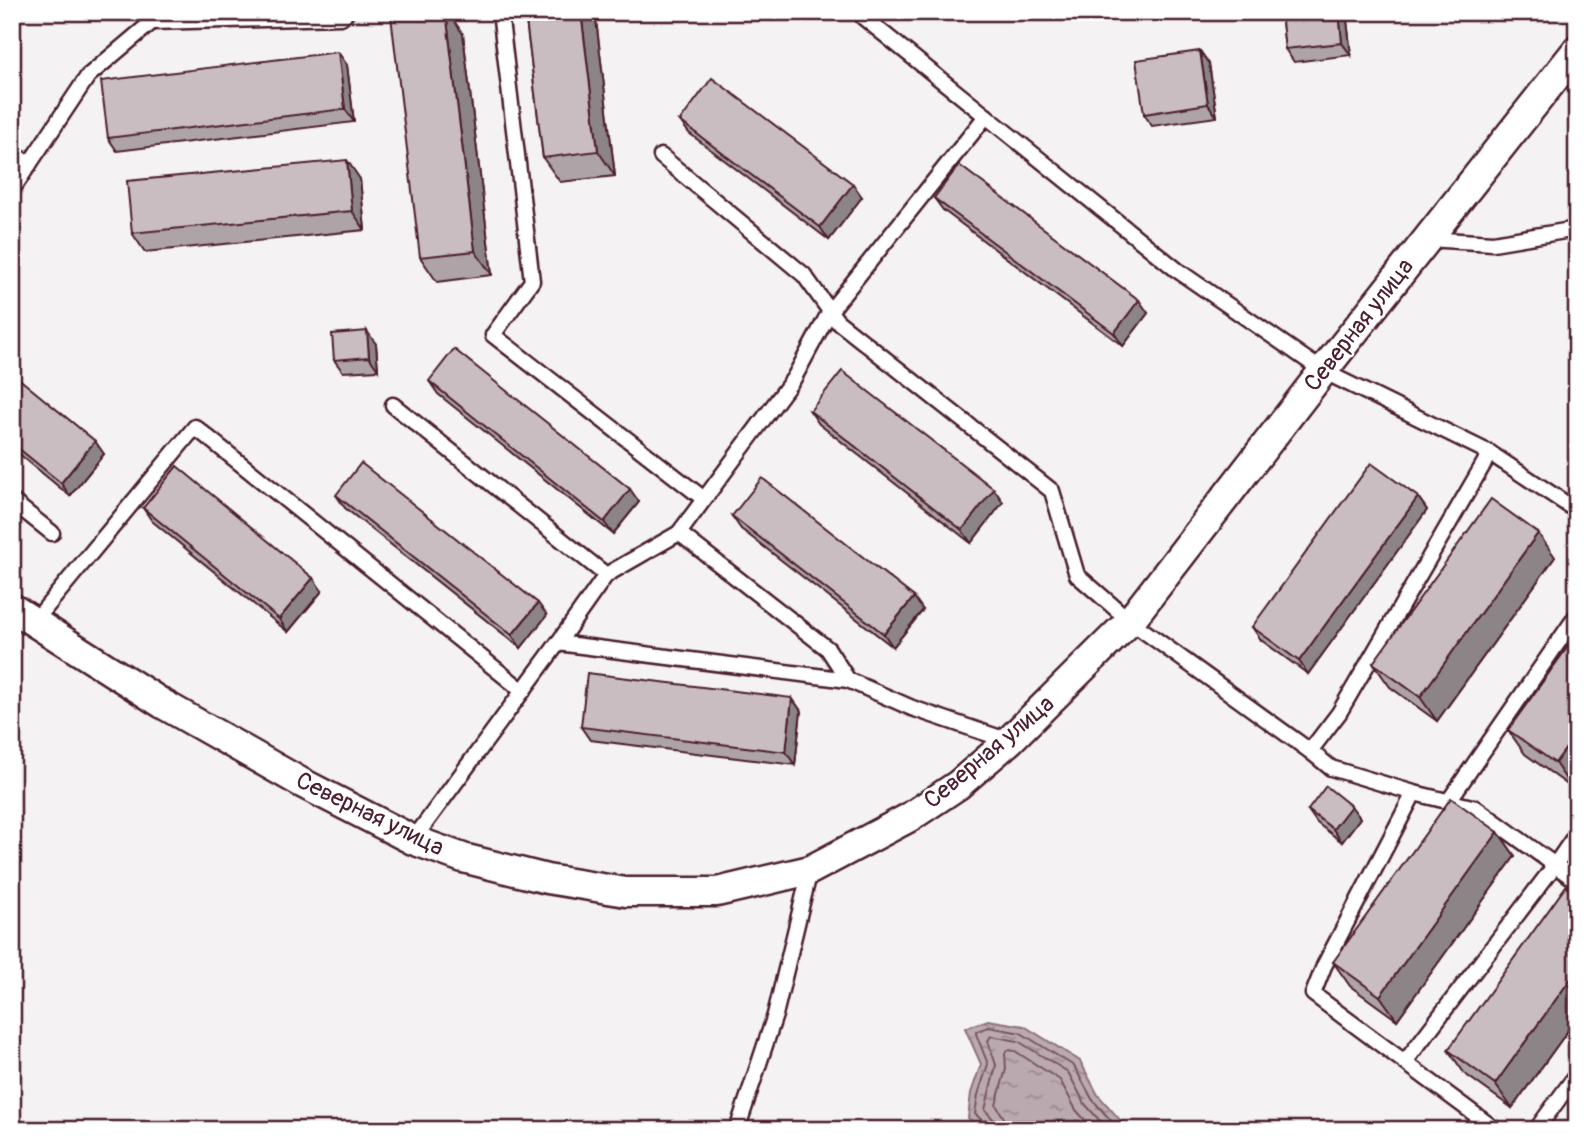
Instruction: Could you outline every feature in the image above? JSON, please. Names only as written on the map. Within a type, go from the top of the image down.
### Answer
[{"type":"street","name":"Северная улица","points":[[23,615],[186,717],[302,783],[413,840],[463,858],[547,879],[626,891],[717,892],[810,870],[910,817],[958,785],[1009,741],[1130,621],[1323,371],[1577,50]]},
{"type":"lane","points":[[12,190],[88,76],[152,22],[341,17],[347,12]]},
{"type":"lane","points":[[500,12],[532,281],[493,335],[705,499]]},
{"type":"lane","points":[[860,12],[1177,270],[1323,371],[1490,453],[1577,511]]},
{"type":"lane","points":[[413,840],[606,575],[679,533],[794,378],[830,311],[986,116]]},
{"type":"lane","points":[[12,152],[29,165]]},
{"type":"lane","points":[[661,156],[804,275],[837,321],[1052,491],[1077,575],[1130,621],[1331,768],[1476,808],[1577,881]]},
{"type":"lane","points":[[1427,239],[1493,243],[1577,229]]},
{"type":"lane","points":[[393,405],[606,575]]},
{"type":"lane","points":[[23,615],[195,427],[523,691]]},
{"type":"lane","points":[[1310,751],[1339,713],[1490,453]]},
{"type":"lane","points":[[12,501],[52,533]]},
{"type":"lane","points":[[679,533],[828,649],[848,680]]},
{"type":"lane","points":[[1448,802],[1577,615]]},
{"type":"lane","points":[[558,643],[848,680],[912,708],[1009,741]]},
{"type":"lane","points":[[1414,793],[1312,994],[1496,1130]]},
{"type":"lane","points":[[1405,1062],[1577,833]]},
{"type":"lane","points":[[737,1130],[775,1015],[810,870]]},
{"type":"lane","points":[[1536,1130],[1577,1074]]},
{"type":"water","points":[[988,1020],[1024,1026],[1080,1061],[1098,1095],[1129,1130],[983,1130],[968,1118],[971,1093],[981,1064],[965,1028]]},
{"type":"building","points":[[446,12],[475,251],[420,257],[391,16]]},
{"type":"building","points":[[525,12],[581,12],[598,151],[543,158]]},
{"type":"building","points":[[1281,12],[1339,12],[1342,43],[1285,49]]},
{"type":"building","points":[[1200,51],[1208,104],[1144,114],[1136,60]]},
{"type":"building","points":[[338,52],[345,109],[108,138],[101,81]]},
{"type":"building","points":[[712,78],[853,184],[820,227],[680,121]]},
{"type":"building","points":[[347,160],[352,211],[132,233],[127,181]]},
{"type":"building","points":[[959,165],[1139,300],[1114,333],[934,198]]},
{"type":"building","points":[[367,331],[369,357],[334,360],[332,334]]},
{"type":"building","points":[[454,349],[630,489],[604,522],[429,381]]},
{"type":"building","points":[[842,371],[994,489],[962,530],[810,411]]},
{"type":"building","points":[[12,373],[95,441],[61,483],[12,443]]},
{"type":"building","points":[[361,463],[538,603],[512,635],[336,495]]},
{"type":"building","points":[[1371,463],[1418,497],[1299,661],[1252,627]]},
{"type":"building","points":[[177,466],[313,578],[279,619],[143,508]]},
{"type":"building","points":[[762,478],[914,597],[884,634],[732,516]]},
{"type":"building","points":[[1491,499],[1538,533],[1420,697],[1373,663]]},
{"type":"building","points":[[1577,634],[1577,733],[1555,763],[1508,730]]},
{"type":"building","points":[[587,673],[792,698],[786,752],[581,727]]},
{"type":"building","points":[[1326,786],[1351,806],[1333,829],[1308,810]]},
{"type":"building","points":[[1451,798],[1498,832],[1380,996],[1333,962]]},
{"type":"building","points":[[1566,886],[1577,894],[1577,970],[1495,1084],[1448,1050]]},
{"type":"building","points":[[1577,1119],[1577,1130],[1569,1130]]}]
